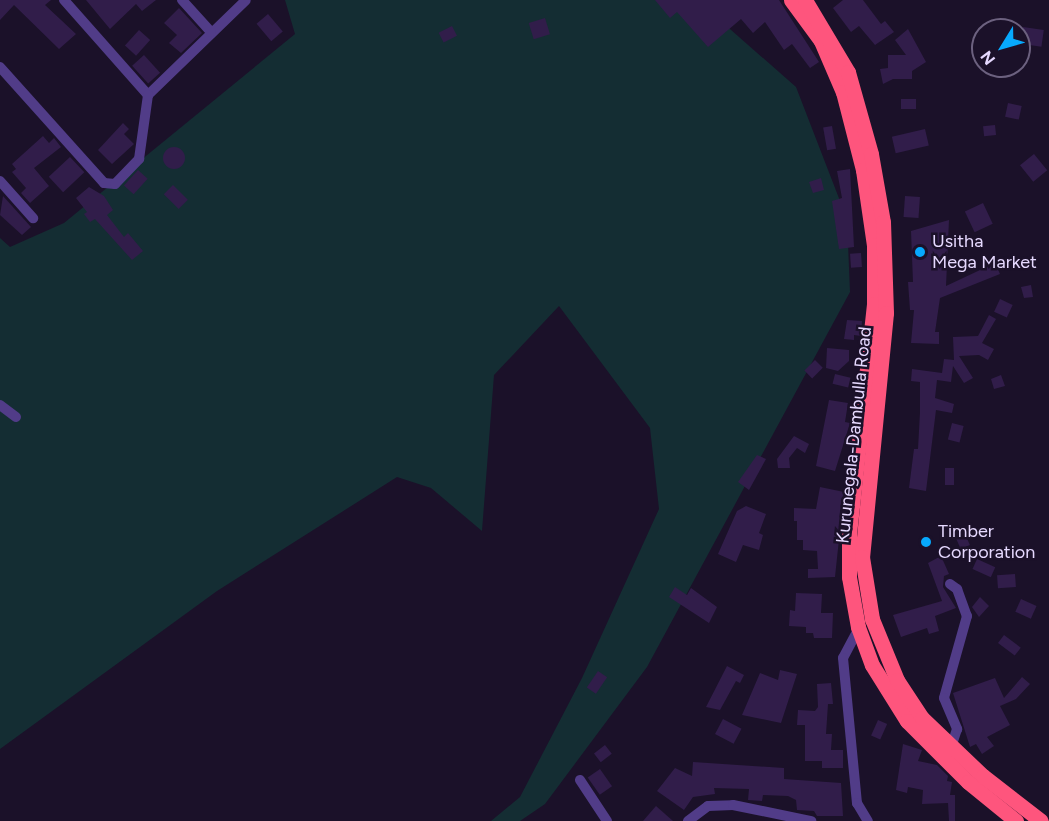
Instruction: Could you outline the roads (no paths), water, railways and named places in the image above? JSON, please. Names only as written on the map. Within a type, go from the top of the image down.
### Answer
[{"type":"highway","name":"Kurunegala-Dambulla Road","points":[[791,0],[821,41],[846,100],[863,170],[874,245],[874,304],[849,535],[849,577],[858,627],[872,665],[907,722],[968,782],[1016,821]]},
{"type":"highway","name":"Kurunegala-Dambulla Road","points":[[805,0],[848,72],[871,154],[884,232],[886,313],[862,557],[872,619],[910,702],[951,748],[1041,821]]},
{"type":"street","points":[[64,0],[148,95]]},
{"type":"street","points":[[182,0],[211,32]]},
{"type":"street","points":[[0,67],[104,183],[115,184],[139,159],[148,95],[246,0]]},
{"type":"street","points":[[0,181],[33,218]]},
{"type":"street","points":[[0,405],[16,417]]},
{"type":"street","points":[[950,584],[957,589],[967,616],[944,698],[957,729],[951,748]]},
{"type":"street","points":[[868,821],[857,803],[843,658],[858,627],[872,619]]},
{"type":"street","points":[[579,780],[607,821]]},
{"type":"street","points":[[688,821],[708,806],[733,805],[811,821]]},
{"type":"place","name":"Usitha Mega Market","points":[[920,252]]},
{"type":"place","name":"Timber Corporation","points":[[926,542]]}]
